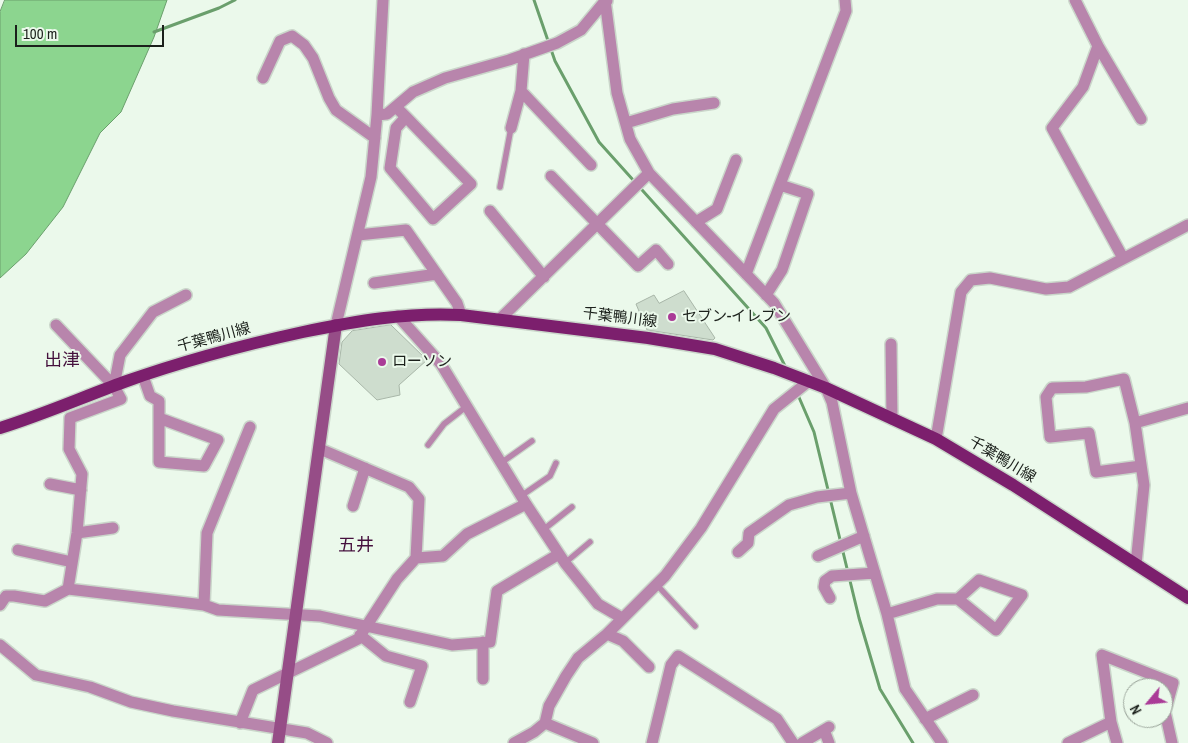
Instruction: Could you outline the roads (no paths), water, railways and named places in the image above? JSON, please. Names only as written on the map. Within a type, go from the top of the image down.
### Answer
[{"type":"main road","name":"千葉鴨川線","points":[[0,428],[39,416],[114,386],[183,362],[336,325],[398,316],[431,313],[461,315],[648,338],[715,349],[774,368],[826,388],[936,440],[1013,485],[1188,598]]},
{"type":"street","points":[[278,743],[336,325],[371,177],[377,115],[383,0]]},
{"type":"street","points":[[377,115],[387,114],[413,92],[445,78],[557,43],[581,30],[606,0]]},
{"type":"street","points":[[606,0],[617,93],[630,139],[649,173],[774,303],[826,388],[832,402],[851,493],[887,614],[905,689],[937,741]]},
{"type":"street","points":[[746,274],[846,11],[845,0]]},
{"type":"street","points":[[1075,0],[1098,46],[1140,119]]},
{"type":"street","points":[[263,78],[280,41],[292,36],[304,45],[313,58],[329,98],[336,110],[375,138]]},
{"type":"street","points":[[1098,46],[1083,87],[1052,128],[1123,258]]},
{"type":"street","points":[[511,128],[521,91],[524,54]]},
{"type":"street","points":[[521,91],[591,165]]},
{"type":"street","points":[[626,123],[673,109],[714,103]]},
{"type":"street","points":[[396,107],[406,117],[471,184],[433,219],[390,168],[396,128],[406,117]]},
{"type":"street","points":[[696,222],[717,209],[736,160]]},
{"type":"street","points":[[500,319],[649,173]]},
{"type":"street","points":[[551,176],[638,266],[656,250],[668,264]]},
{"type":"street","points":[[766,294],[782,270],[808,194],[780,184]]},
{"type":"street","points":[[490,211],[544,277]]},
{"type":"street","points":[[936,440],[961,292],[971,280],[990,278],[1046,289],[1069,287],[1188,224]]},
{"type":"street","points":[[358,235],[406,230],[457,303],[461,315]]},
{"type":"street","points":[[374,284],[436,274]]},
{"type":"street","points":[[114,386],[120,355],[153,312],[186,294]]},
{"type":"street","points":[[398,316],[441,364],[524,500],[562,558],[598,604],[622,618]]},
{"type":"street","points":[[56,325],[114,386],[121,399],[70,418],[69,448],[82,474],[68,589]]},
{"type":"street","points":[[892,344],[892,420]]},
{"type":"street","points":[[143,376],[150,396],[159,401],[159,418],[160,462],[204,466],[218,440],[159,418]]},
{"type":"street","points":[[1136,564],[1144,485],[1135,423],[1124,379],[1086,387],[1052,388],[1046,397],[1050,437],[1089,433],[1096,472],[1141,466]]},
{"type":"street","points":[[514,743],[534,732],[545,723],[549,706],[578,658],[608,634],[665,576],[701,528],[774,409],[809,381]]},
{"type":"street","points":[[1135,423],[1188,408]]},
{"type":"street","points":[[204,605],[207,533],[250,427]]},
{"type":"street","points":[[240,722],[253,690],[358,640],[397,579],[416,558],[418,499],[406,485],[320,449]]},
{"type":"street","points":[[353,506],[365,468]]},
{"type":"street","points":[[50,484],[81,490]]},
{"type":"street","points":[[738,552],[748,543],[749,533],[790,504],[817,497],[851,493]]},
{"type":"street","points":[[416,558],[443,556],[467,534],[524,500]]},
{"type":"street","points":[[76,533],[113,528]]},
{"type":"street","points":[[818,556],[864,536]]},
{"type":"street","points":[[18,550],[72,562]]},
{"type":"street","points":[[0,605],[6,596],[46,601],[68,589],[204,605],[218,610],[320,616],[363,631],[452,645],[490,642],[497,591],[562,558]]},
{"type":"street","points":[[830,598],[824,587],[825,581],[832,576],[875,573]]},
{"type":"street","points":[[887,614],[938,599],[958,599],[996,630],[1022,595],[980,580],[958,599]]},
{"type":"street","points":[[363,631],[386,656],[422,666],[410,702]]},
{"type":"street","points":[[608,634],[623,641],[649,667]]},
{"type":"street","points":[[483,679],[484,642]]},
{"type":"street","points":[[1,650],[36,675],[90,687],[131,702],[173,711],[308,733],[327,743]]},
{"type":"street","points":[[1117,743],[1111,722],[1102,655],[1173,683],[1164,712],[1172,743]]},
{"type":"street","points":[[652,743],[671,665],[678,656],[778,719],[793,743]]},
{"type":"street","points":[[925,719],[973,695]]},
{"type":"street","points":[[1068,743],[1111,722]]},
{"type":"street","points":[[545,723],[593,743]]},
{"type":"street","points":[[802,743],[827,728],[829,743]]},
{"type":"lane","points":[[500,187],[511,128]]},
{"type":"lane","points":[[428,445],[444,424],[467,406]]},
{"type":"lane","points":[[501,463],[532,441]]},
{"type":"lane","points":[[524,500],[550,476],[556,463]]},
{"type":"lane","points":[[543,530],[572,507]]},
{"type":"lane","points":[[562,558],[590,542]]},
{"type":"lane","points":[[656,584],[695,626]]},
{"type":"waterway","points":[[154,32],[219,8],[235,0]]},
{"type":"waterway","points":[[534,0],[555,61],[599,142],[766,328],[786,368]]},
{"type":"waterway","points":[[798,395],[814,432],[859,618],[880,689],[913,743]]},
{"type":"place","name":"セブン-イレブン","points":[[672,317]]},
{"type":"place","name":"ローソン","points":[[382,362]]},
{"type":"district","name":"出津","points":[[62,361]]},
{"type":"district","name":"五井","points":[[356,546]]}]
